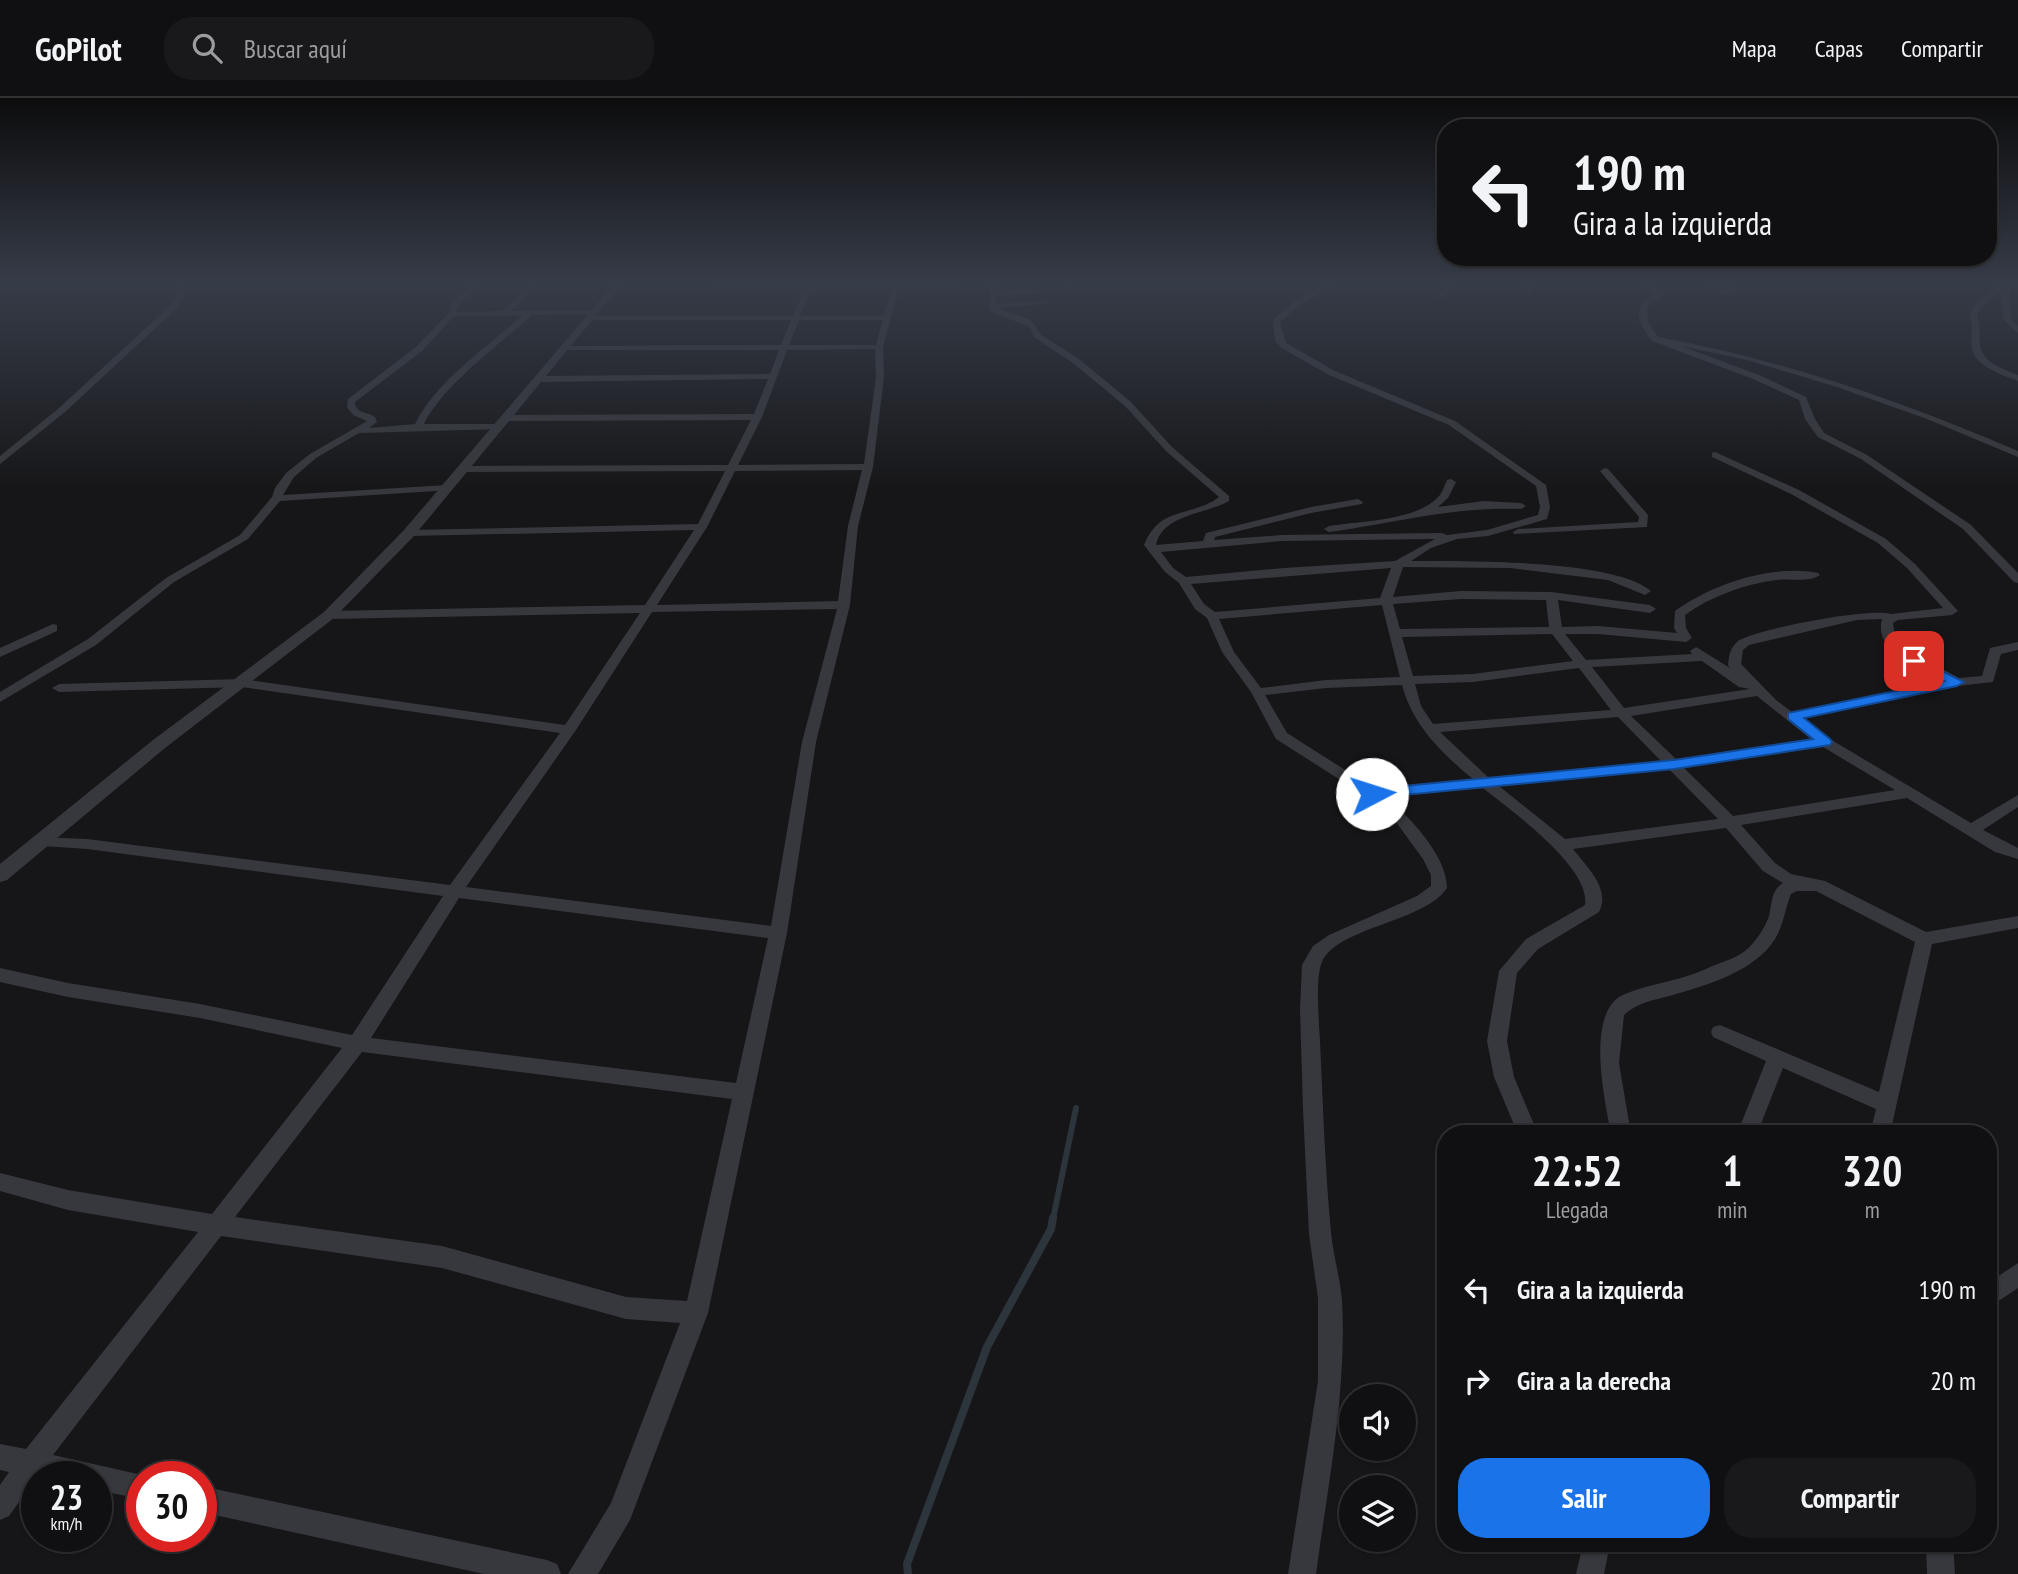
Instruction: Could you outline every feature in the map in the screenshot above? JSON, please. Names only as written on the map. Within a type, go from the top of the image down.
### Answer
[{"type":"street","points":[[0,461],[62,410],[124,353]]},
{"type":"street","points":[[360,431],[372,420],[356,412],[351,407],[351,401],[414,353]]},
{"type":"street","points":[[418,427],[425,414],[449,387],[486,353]]},
{"type":"street","points":[[0,875],[159,744],[329,615],[409,533],[560,353]]},
{"type":"street","points":[[33,1461],[357,1044],[453,893],[569,730],[702,527],[757,417],[781,353]]},
{"type":"street","points":[[582,1574],[621,1511],[696,1313],[778,933],[809,742],[844,605],[853,526],[868,467],[880,377],[879,353]]},
{"type":"street","points":[[1064,353],[1128,404],[1169,449],[1224,496],[1225,499],[1216,505],[1175,515],[1163,523],[1152,545]]},
{"type":"street","points":[[1300,353],[1332,373],[1452,423],[1541,485],[1545,507],[1543,517],[1488,533]]},
{"type":"street","points":[[1692,353],[1756,377],[1803,399],[1810,419],[1821,435],[1864,457],[1956,519],[2018,580]]},
{"type":"street","points":[[1719,353],[1779,366],[1851,389],[2018,454]]},
{"type":"street","points":[[1980,353],[1986,361],[2018,378]]},
{"type":"street","points":[[538,379],[772,376]]},
{"type":"street","points":[[0,698],[92,642],[170,580],[244,537],[277,498],[280,488],[290,475],[338,440],[360,431],[502,423],[757,417]]},
{"type":"street","points":[[1715,455],[1795,492],[1882,541],[1911,566],[1952,611],[1892,617],[1857,616],[1745,642],[1737,649],[1734,665],[1758,692]]},
{"type":"street","points":[[462,469],[868,467]]},
{"type":"street","points":[[1152,545],[1209,540],[1455,536],[1643,526],[1644,517],[1605,471]]},
{"type":"street","points":[[1421,513],[1440,503],[1449,493],[1451,482]]},
{"type":"street","points":[[277,498],[447,488]]},
{"type":"street","points":[[1209,540],[1311,510],[1358,502]]},
{"type":"street","points":[[1282,538],[1484,504],[1521,506]]},
{"type":"street","points":[[409,533],[702,527]]},
{"type":"street","points":[[1455,536],[1427,546],[1398,564],[1386,599],[1414,706],[1429,729],[1469,769],[1562,845],[1590,883],[1595,895],[1593,908],[1532,944],[1507,971],[1497,1041],[1504,1077],[1524,1125]]},
{"type":"street","points":[[1152,545],[1169,570],[1184,581],[1199,606],[1212,616],[1228,652],[1257,692],[1282,736],[1315,760],[1372,794],[1398,815],[1420,842],[1439,875],[1439,888],[1423,900],[1335,939],[1319,951],[1311,965],[1309,1009],[1313,1109],[1320,1234],[1330,1298],[1330,1381],[1302,1574]]},
{"type":"street","points":[[1184,581],[1284,570],[1398,564],[1510,565],[1610,577],[1645,592]]},
{"type":"street","points":[[1814,575],[1779,576],[1743,582],[1691,605],[1679,614],[1680,628],[1705,657],[1737,681],[1793,716],[1825,742],[1908,793],[2018,854]]},
{"type":"street","points":[[1212,616],[1386,599],[1461,595],[1551,596],[1650,608]]},
{"type":"street","points":[[1551,596],[1556,631],[1621,713],[1730,822],[1769,867],[1786,878],[1806,884]]},
{"type":"street","points":[[329,615],[844,605]]},
{"type":"street","points":[[1892,617],[1887,621],[1887,630],[1890,642],[1897,650],[1957,682]]},
{"type":"street","points":[[0,653],[52,628]]},
{"type":"street","points":[[1394,633],[1598,630],[1686,638]]},
{"type":"street","points":[[1793,716],[1957,682],[1988,679],[1995,651],[2018,646]]},
{"type":"street","points":[[1257,692],[1407,680],[1473,678],[1583,664],[1705,657]]},
{"type":"street","points":[[59,688],[242,682],[569,730]]},
{"type":"street","points":[[1429,729],[1621,713],[1758,692]]},
{"type":"street","points":[[1372,794],[1674,764],[1825,742]]},
{"type":"street","points":[[1562,845],[1730,822],[1908,793]]},
{"type":"street","points":[[1972,830],[2018,800]]},
{"type":"street","points":[[43,841],[87,844],[778,933]]},
{"type":"street","points":[[1619,1125],[1609,1063],[1610,1035],[1615,1012],[1628,1000],[1694,982],[1751,956],[1768,936],[1778,914],[1778,905],[1784,890],[1794,885],[1819,885],[1924,939],[2018,922]]},
{"type":"street","points":[[1882,1125],[1924,939]]},
{"type":"street","points":[[0,975],[68,990],[200,1011],[357,1044],[744,1092]]},
{"type":"street","points":[[1720,1032],[1888,1105]]},
{"type":"street","points":[[1751,1125],[1778,1056]]},
{"type":"street","points":[[0,1182],[68,1200],[218,1226],[442,1257],[626,1308],[696,1313]]},
{"type":"street","points":[[1997,1290],[2018,1274]]},
{"type":"street","points":[[0,1457],[26,1461]]},
{"type":"street","points":[[0,1507],[21,1477]]},
{"type":"street","points":[[217,1502],[547,1574]]},
{"type":"street","points":[[1590,1574],[1595,1552]]},
{"type":"street","points":[[1940,1552],[1941,1574]]},
{"type":"waterway","points":[[1053,1219],[1076,1108]]},
{"type":"waterway","points":[[908,1574],[907,1564],[987,1347],[1051,1229],[1053,1218]]},
{"type":"route","points":[[1372,794],[1674,764],[1825,742],[1793,716],[1957,682],[1914,661]]}]
